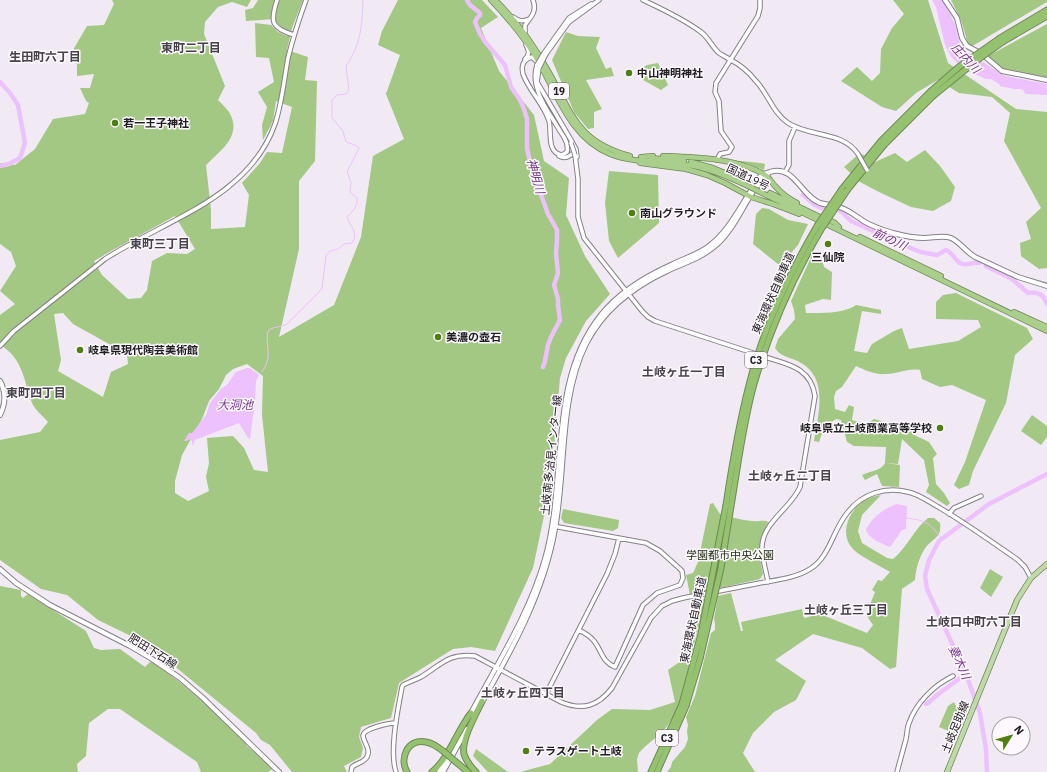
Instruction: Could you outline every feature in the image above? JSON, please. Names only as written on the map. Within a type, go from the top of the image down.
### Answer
[{"type":"highway","name":"国道19号","points":[[491,0],[509,17],[535,55],[565,112],[577,129],[596,146],[610,154],[632,159],[695,166],[712,170],[749,185],[840,227],[1047,327]]},
{"type":"highway","name":"国道19号","points":[[495,0],[543,54],[571,114],[586,133],[598,143],[616,152],[632,156],[697,163],[720,170],[749,185]]},
{"type":"highway","name":"東海環状自動車道","points":[[658,772],[678,725],[701,634],[728,505],[740,426],[749,384],[782,292],[845,189],[881,141],[960,66],[1047,10]]},
{"type":"highway","name":"東海環状自動車道","points":[[1002,40],[1047,16]]},
{"type":"highway","name":"19","points":[[610,154],[621,160],[686,170],[707,176],[749,196],[816,221],[821,226]]},
{"type":"highway","name":"19","points":[[641,157],[684,156],[717,160],[752,168],[766,174],[775,187],[790,199],[836,223],[840,227]]},
{"type":"highway","name":"国道19号","points":[[760,190],[821,226],[1047,331]]},
{"type":"highway","points":[[1031,324],[1047,334]]},
{"type":"highway","points":[[476,772],[467,760],[464,753],[464,746],[482,701]]},
{"type":"highway","name":"東海環状自動車道","points":[[651,772],[684,705]]},
{"type":"highway","points":[[432,772],[439,764],[471,713]]},
{"type":"highway","points":[[407,772],[403,763],[406,750],[413,744],[428,742],[468,772]]},
{"type":"highway","points":[[412,772],[408,768],[406,760],[409,752],[414,746],[428,746],[442,753]]},
{"type":"highway","points":[[455,763],[464,772]]},
{"type":"main road","points":[[946,0],[957,18],[962,38],[967,46],[993,62],[1002,72],[1047,80]]},
{"type":"main road","points":[[766,174],[777,170],[785,172],[792,176],[813,198],[819,202],[836,205],[845,209],[875,227],[916,238],[950,238],[956,241],[970,255],[1018,277],[1047,286]]},
{"type":"main road","name":"土岐南多治見インター線","points":[[443,772],[482,701],[518,628],[530,602],[545,559],[554,526],[566,393],[581,346],[591,328],[602,313],[627,292],[654,277],[704,255],[715,246],[728,232],[749,196],[766,174]]},
{"type":"main road","points":[[0,381],[3,387],[5,399],[0,415]]},
{"type":"main road","name":"土岐足助線","points":[[947,772],[1017,600],[1032,578],[1047,564]]},
{"type":"main road","name":"肥田下石線","points":[[0,569],[16,583],[50,605],[130,646],[180,678],[203,698],[279,772]]},
{"type":"main road","name":"土岐南多治見インター線","points":[[439,772],[471,713],[498,668]]},
{"type":"street","points":[[276,0],[273,14],[275,24],[279,30],[294,35]]},
{"type":"street","points":[[0,346],[14,331],[105,259],[202,205],[249,168],[266,146],[275,122],[294,35],[306,0]]},
{"type":"street","points":[[533,0],[535,10],[525,25],[524,31],[539,53],[543,54]]},
{"type":"street","points":[[560,101],[557,98],[536,60],[532,57],[524,62],[521,68],[524,77],[546,115],[549,123],[552,145],[555,151],[560,155],[565,154],[568,148],[543,102],[536,85],[534,73],[538,66],[543,54],[568,18],[599,0]]},
{"type":"street","points":[[643,0],[657,6],[703,33],[719,53],[731,59],[751,75],[761,87],[777,114],[796,127],[842,140],[851,145],[867,170]]},
{"type":"street","points":[[717,160],[720,154],[729,152],[732,147],[722,131],[715,88],[718,79],[758,16],[760,0]]},
{"type":"street","points":[[530,18],[524,21],[519,21],[509,17],[510,25],[524,42],[529,52],[521,62],[520,71],[548,122],[551,149],[560,157],[574,154]]},
{"type":"street","points":[[538,66],[537,82],[576,149],[579,171],[580,213],[584,232],[589,244]]},
{"type":"street","points":[[536,85],[571,143],[578,179],[578,217],[582,233],[587,243],[642,311],[655,321],[792,366],[801,371],[812,383],[815,396],[800,487],[794,498],[767,529],[762,543],[768,582]]},
{"type":"street","points":[[785,172],[789,165],[790,141],[796,127]]},
{"type":"street","points":[[396,772],[394,757],[396,723],[402,687],[403,685],[421,677],[445,660],[455,656],[475,656],[561,702],[573,706],[595,704],[604,698],[612,688],[651,618],[662,606],[683,598],[768,582],[801,574],[816,564],[825,552],[845,514],[855,504],[873,494],[890,490],[910,492],[920,496],[973,529],[1018,560],[1025,567],[1032,578]]},
{"type":"street","points":[[949,514],[957,506],[981,496]]},
{"type":"street","points":[[554,526],[646,543],[660,551],[682,571],[683,580],[680,585],[657,593],[643,605],[615,667],[608,664],[603,659],[592,638],[578,630]]},
{"type":"street","points":[[546,694],[607,574],[615,554],[619,538]]},
{"type":"street","points":[[897,772],[908,724],[915,711],[931,691],[953,676]]},
{"type":"street","points":[[351,772],[352,767],[364,760],[368,755],[368,748],[363,737],[364,732],[383,725],[396,723]]},
{"type":"green space","points":[[112,0],[251,0],[247,7],[232,2],[218,7],[205,22],[204,34],[225,86],[218,100],[229,112],[233,120],[232,135],[228,142],[224,148],[206,165],[211,210],[211,229],[245,227],[249,195],[242,183],[260,163],[267,152],[282,153],[292,107],[276,101],[273,121],[263,140],[262,125],[267,107],[258,92],[274,82],[269,58],[256,57],[255,23],[271,25],[278,32],[287,36],[288,31],[280,27],[275,19],[246,21],[245,10],[253,8],[258,0],[303,0],[292,28],[287,50],[308,57],[305,80],[317,81],[315,161],[299,181],[299,249],[279,337],[334,305],[361,237],[373,156],[404,139],[386,94],[400,55],[378,45],[382,31],[398,0],[482,0],[498,17],[481,28],[499,71],[534,115],[544,161],[569,178],[566,215],[585,256],[610,294],[586,321],[566,358],[560,378],[551,483],[533,568],[495,651],[471,647],[453,649],[399,683],[391,718],[361,727],[359,737],[363,748],[361,757],[344,766],[347,772],[292,772],[270,745],[261,740],[256,733],[178,669],[135,638],[98,620],[67,595],[41,589],[0,560],[0,440],[40,432],[48,422],[33,406],[22,371],[14,356],[0,345],[0,315],[15,304],[0,291],[16,266],[11,252],[0,244],[0,163],[15,165],[35,149],[53,119],[85,114],[89,103],[86,101],[80,88],[90,88],[94,74],[77,76],[77,65],[73,50],[87,26],[104,25],[114,4]],"holes":[[[175,216],[195,249],[187,254],[167,253],[152,261],[147,290],[141,298],[128,299],[102,275],[94,261]],[[63,313],[73,324],[127,354],[128,364],[111,372],[103,397],[58,371],[61,360],[54,314]],[[247,364],[263,376],[262,415],[268,472],[254,470],[244,448],[233,436],[207,438],[209,463],[206,477],[209,491],[188,501],[175,493],[175,481],[182,455],[202,419],[209,401],[219,389],[226,375],[233,369]]]},
{"type":"green space","points":[[893,0],[928,0],[948,63],[1016,109],[1047,112],[1047,268],[1039,269],[1021,256],[1020,243],[1031,239],[1026,222],[1041,208],[1004,141],[1010,113],[992,97],[959,93],[938,80],[916,93],[896,111],[882,107],[841,81],[857,67],[872,81],[880,73],[881,49],[892,28],[904,14]]},
{"type":"green space","points":[[951,0],[1047,0],[1047,2],[969,48],[961,20]]},
{"type":"green space","points":[[1047,24],[1047,81],[1010,74],[986,57]]},
{"type":"green space","points":[[566,32],[578,36],[600,37],[596,48],[606,69],[611,67],[614,76],[586,80],[602,109],[594,112],[594,128],[588,129],[574,112],[552,60]]},
{"type":"green space","points":[[658,63],[668,85],[661,90],[643,80],[641,69],[647,65]]},
{"type":"green space","points":[[925,150],[940,166],[955,187],[951,201],[933,211],[911,207],[879,192],[860,182],[844,167],[860,153],[875,162],[895,153],[907,162]]},
{"type":"green space","points":[[728,161],[765,164],[764,170],[749,164]]},
{"type":"green space","name":"南山グラウンド","points":[[609,171],[658,175],[659,223],[618,258],[609,241],[605,203]]},
{"type":"green space","points":[[762,208],[769,209],[788,220],[808,224],[798,245],[791,253],[784,269],[753,244],[756,214]]},
{"type":"green space","points":[[813,253],[821,255],[824,267],[832,272],[831,300],[823,299],[805,305],[806,313],[839,311],[856,305],[881,310],[881,314],[862,311],[854,351],[867,353],[872,344],[902,328],[909,349],[958,341],[981,327],[978,320],[936,319],[936,302],[943,295],[956,293],[1027,328],[1033,339],[1015,355],[1006,403],[973,471],[969,485],[959,489],[954,485],[965,462],[986,400],[952,385],[940,387],[922,379],[920,370],[878,374],[856,366],[842,387],[836,391],[834,397],[835,409],[845,412],[849,405],[854,407],[852,420],[866,424],[874,419],[897,425],[912,431],[912,434],[929,442],[937,454],[933,458],[936,484],[950,503],[947,506],[926,492],[929,485],[924,460],[902,439],[898,464],[885,463],[886,447],[854,446],[847,442],[841,420],[836,419],[824,427],[819,442],[814,441],[820,398],[815,378],[810,370],[801,363],[783,356],[775,348],[778,339],[795,319],[791,301]]},
{"type":"green space","points":[[1032,415],[1047,426],[1047,437],[1041,445],[1021,431]]},
{"type":"green space","points":[[885,463],[900,465],[899,487],[882,486],[877,474],[865,480],[862,475],[881,468]]},
{"type":"green space","points":[[881,495],[862,515],[858,531],[862,543],[887,558],[893,559],[898,555],[923,522],[928,518],[934,518],[940,523],[939,535],[926,547],[917,567],[915,580],[902,589],[896,667],[890,669],[862,648],[813,634],[775,660],[806,681],[796,700],[774,712],[753,733],[743,753],[755,772],[667,772],[671,767],[672,762],[685,747],[688,739],[688,725],[686,717],[695,696],[711,633],[715,630],[714,619],[718,596],[731,593],[741,631],[743,631],[741,622],[802,609],[804,618],[820,614],[867,633],[873,625],[867,616],[875,592],[872,590],[878,580],[882,581],[890,572],[855,551],[847,538],[846,530],[850,516],[860,504],[868,498]]},
{"type":"green space","name":"学園都市中央公園","points":[[713,503],[720,514],[744,520],[769,522],[762,535],[760,547],[763,574],[760,579],[690,595],[686,575],[693,573],[698,562],[710,504]]},
{"type":"green space","points":[[563,509],[619,520],[618,528],[613,531],[564,523],[561,518]]},
{"type":"green space","points":[[990,569],[1003,577],[991,597],[980,588]]},
{"type":"green space","points":[[0,586],[21,590],[21,596],[23,598],[28,594],[86,631],[94,648],[101,650],[120,649],[145,667],[151,661],[200,699],[246,741],[247,746],[274,768],[268,772],[201,772],[197,762],[120,709],[108,709],[89,723],[86,756],[77,764],[78,772],[0,772]]},
{"type":"green space","points":[[705,599],[685,683],[677,709],[665,729],[639,753],[637,759],[638,772],[520,772],[550,764],[597,720],[612,709],[650,710],[675,702],[668,670],[681,661],[680,652],[686,638],[691,633],[695,614],[694,602]]},
{"type":"green space","points":[[954,702],[962,719],[956,734],[939,727],[948,706]]},
{"type":"green space","points":[[476,749],[508,772],[488,772],[473,756]]},
{"type":"water","name":"庄内川","points":[[932,0],[943,0],[955,24],[960,43],[964,50],[1005,76],[1047,84],[1047,95],[1025,94],[1021,89],[1000,86],[991,79],[986,79],[966,70],[952,58],[945,45],[936,7]]},
{"type":"water","name":"大洞池","points":[[250,368],[259,375],[256,381],[250,439],[239,423],[195,440],[193,446],[191,439],[184,441],[189,433],[192,433],[206,415],[210,403],[221,389],[227,385],[236,372]]},
{"type":"water","points":[[896,504],[907,506],[906,529],[902,530],[889,547],[872,538],[866,529],[872,520],[879,514]]},
{"type":"waterway","points":[[262,372],[268,358],[267,335],[269,330],[287,324],[320,291],[322,288],[326,256],[330,251],[338,249],[344,244],[352,243],[355,236],[347,217],[356,206],[357,198],[350,192],[351,182],[347,172],[359,148],[346,142],[343,131],[332,118],[332,100],[337,95],[346,94],[349,90],[346,66],[358,42],[363,0]]},
{"type":"waterway","name":"神明川","points":[[467,0],[470,5],[480,13],[475,22],[480,34],[505,65],[511,87],[524,109],[527,119],[527,148],[531,167],[548,214],[557,230],[556,254],[558,273],[554,285],[558,299],[560,320],[548,345],[543,367]]},
{"type":"waterway","points":[[0,82],[18,105],[25,143],[20,158],[9,164],[0,166]]},
{"type":"waterway","name":"前の川","points":[[803,195],[821,208],[837,209],[851,221],[913,249],[937,255],[946,250],[962,264],[979,263]]},
{"type":"waterway","name":"前の川","points":[[986,266],[1012,279],[1028,293],[1040,294],[1047,304]]},
{"type":"waterway","name":"妻木川","points":[[987,772],[986,749],[980,713],[966,674],[927,589],[925,576],[929,560],[939,541],[989,504],[1047,474]]},
{"type":"waterway","points":[[906,518],[927,523],[942,539]]},
{"type":"waterway","points":[[926,704],[966,674]]},
{"type":"place","name":"中山神明神社","points":[[629,73]]},
{"type":"place","name":"若一王子神社","points":[[115,123]]},
{"type":"place","name":"南山グラウンド","points":[[632,213]]},
{"type":"place","name":"三仙院","points":[[828,244]]},
{"type":"place","name":"美濃の壺石","points":[[438,337]]},
{"type":"place","name":"岐阜県現代陶芸美術館","points":[[80,350]]},
{"type":"place","name":"岐阜県立土岐商業高等学校","points":[[940,428]]},
{"type":"place","name":"テラスゲート土岐","points":[[526,751]]},
{"type":"district","name":"東町二丁目","points":[[191,47]]},
{"type":"district","name":"生田町六丁目","points":[[45,56]]},
{"type":"district","name":"東町三丁目","points":[[160,243]]},
{"type":"district","name":"土岐ヶ丘一丁目","points":[[684,371]]},
{"type":"district","name":"東町四丁目","points":[[36,392]]},
{"type":"district","name":"土岐ヶ丘二丁目","points":[[790,475]]},
{"type":"district","name":"土岐ヶ丘三丁目","points":[[846,609]]},
{"type":"district","name":"土岐口中町六丁目","points":[[974,621]]},
{"type":"district","name":"土岐ヶ丘四丁目","points":[[523,692]]}]
